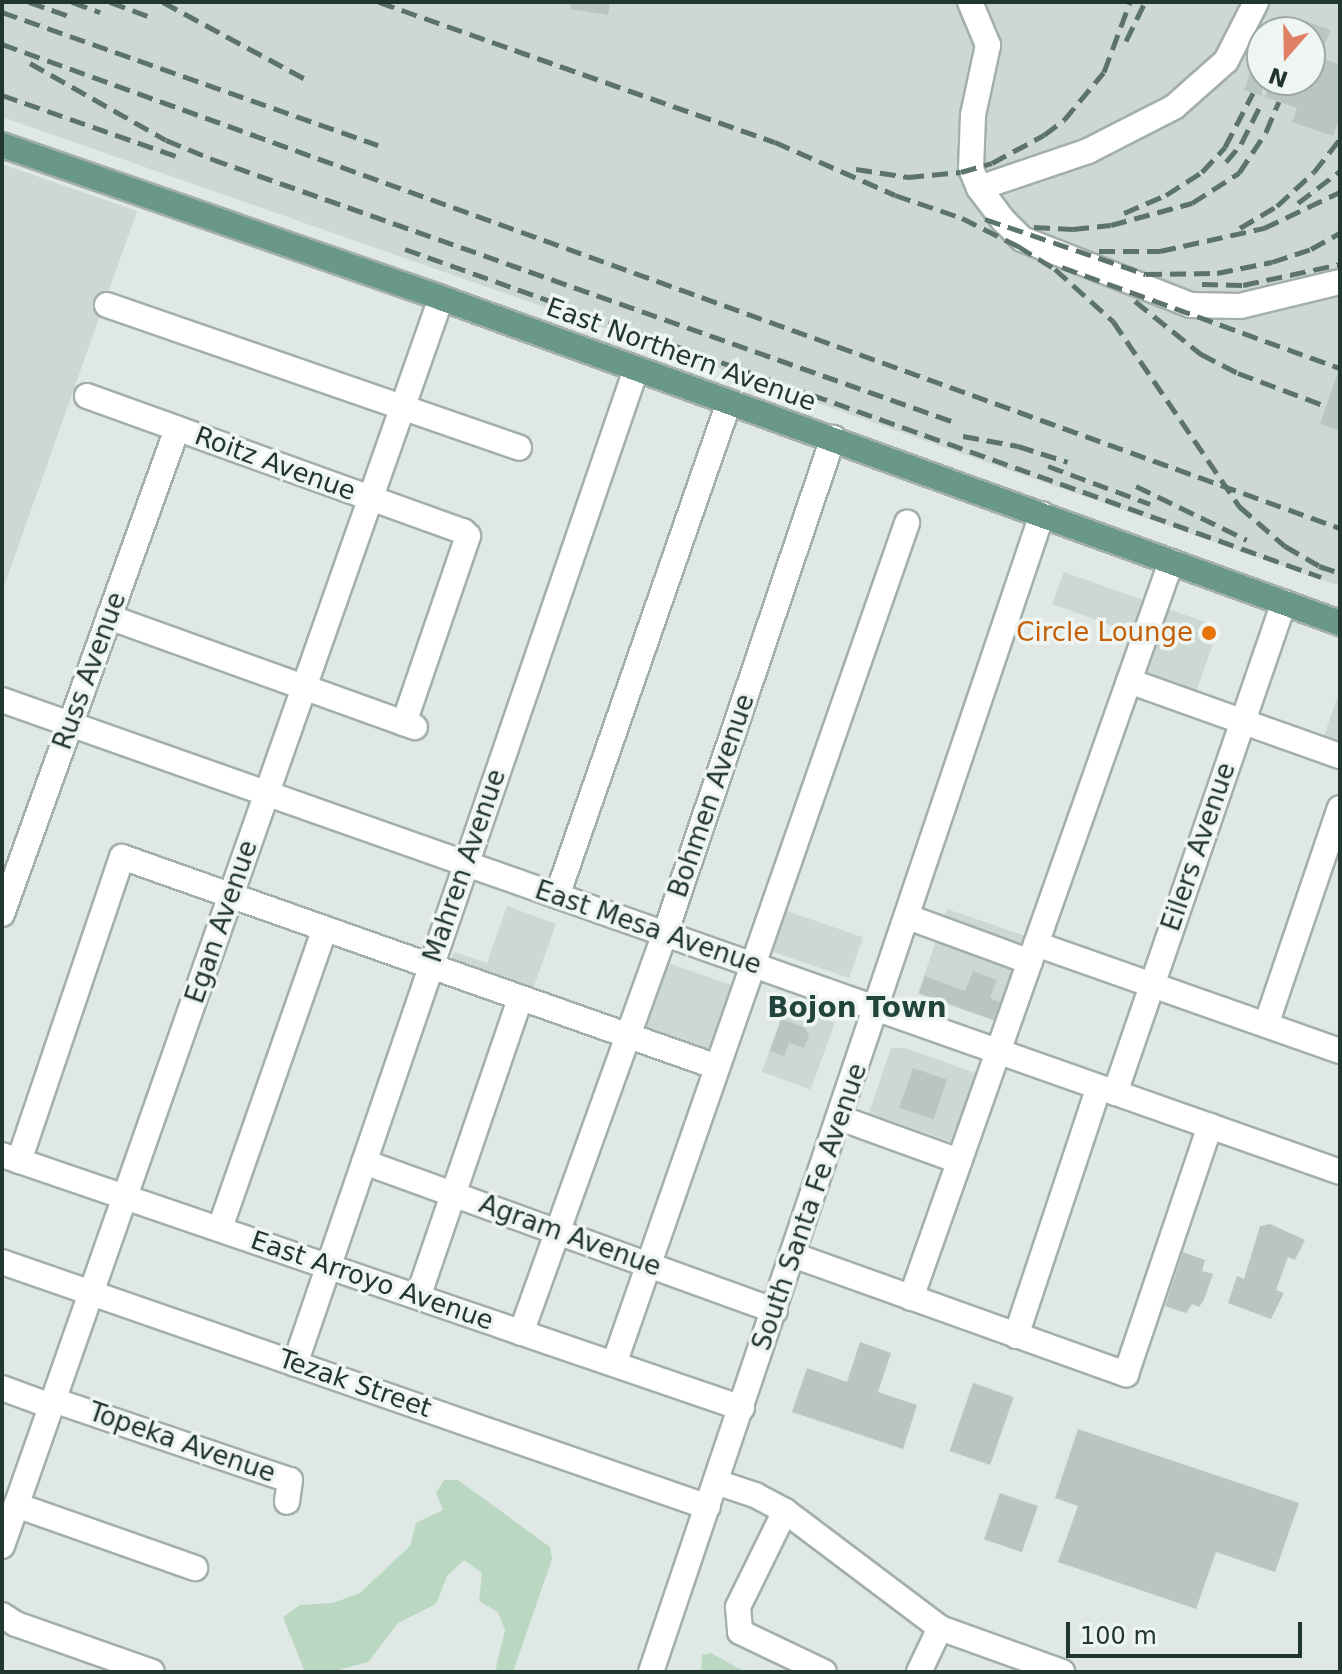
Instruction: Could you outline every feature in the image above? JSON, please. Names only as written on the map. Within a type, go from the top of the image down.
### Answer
[{"type":"main road","name":"East Northern Avenue","points":[[2,145],[833,438],[1340,623]]},
{"type":"street","points":[[970,2],[988,45],[973,115],[971,169],[979,188],[1022,239],[1190,305],[1240,306],[1340,282]]},
{"type":"street","points":[[979,188],[1088,151],[1174,107],[1226,61],[1256,2]]},
{"type":"street","name":"Egan Avenue","points":[[2,1546],[441,298]]},
{"type":"street","points":[[107,305],[519,448]]},
{"type":"street","name":"Mahren Avenue","points":[[295,1364],[636,369]]},
{"type":"street","name":"Roitz Avenue","points":[[87,396],[463,531],[468,536],[410,725],[304,687]]},
{"type":"street","points":[[557,896],[729,402]]},
{"type":"street","name":"Russ Avenue","points":[[2,914],[177,429]]},
{"type":"street","name":"Bohmen Avenue","points":[[521,1333],[665,934],[833,438]]},
{"type":"street","name":"South Santa Fe Avenue","points":[[651,1672],[1042,514]]},
{"type":"street","points":[[614,1364],[907,523]]},
{"type":"street","points":[[911,1298],[1171,562]]},
{"type":"street","name":"Eilers Avenue","points":[[1016,1336],[1107,1090],[1153,983],[1284,602]]},
{"type":"street","points":[[109,617],[304,687]]},
{"type":"street","points":[[1129,681],[1340,756]]},
{"type":"street","name":"East Mesa Avenue","points":[[2,700],[1340,1172]]},
{"type":"street","points":[[1266,1025],[1340,808]]},
{"type":"street","points":[[11,1158],[122,857],[627,1038],[717,1067]]},
{"type":"street","points":[[908,917],[1153,983],[1340,1051]]},
{"type":"street","points":[[220,1228],[325,929]]},
{"type":"street","points":[[418,1297],[520,999]]},
{"type":"street","points":[[840,1118],[959,1161]]},
{"type":"street","points":[[793,1255],[1126,1374],[1210,1126]]},
{"type":"street","name":"East Arroyo Avenue","points":[[11,1158],[742,1408]]},
{"type":"street","name":"Agram Avenue","points":[[364,1162],[775,1311]]},
{"type":"street","name":"Tezak Street","points":[[2,1262],[708,1507]]},
{"type":"street","points":[[2,1388],[52,1403]]},
{"type":"street","name":"Topeka Avenue","points":[[52,1403],[290,1480],[287,1502]]},
{"type":"street","points":[[716,1482],[755,1495],[785,1511],[940,1628],[994,1661],[1062,1672]]},
{"type":"street","points":[[16,1505],[195,1568]]},
{"type":"street","points":[[785,1511],[738,1607],[740,1632],[824,1672]]},
{"type":"street","points":[[2,1615],[16,1624],[152,1672]]},
{"type":"street","points":[[919,1672],[940,1628]]},
{"type":"shaded area","points":[[2,2],[1340,2],[1340,586],[2,117]]},
{"type":"shaded area","points":[[2,164],[137,211],[2,592]]},
{"type":"shaded area","points":[[1064,572],[1219,627],[1191,706],[1122,682],[1138,635],[1052,604]]},
{"type":"shaded area","points":[[1340,690],[1340,754],[1320,747]]},
{"type":"shaded area","points":[[507,906],[556,924],[529,1000],[447,971],[454,952],[487,963]]},
{"type":"shaded area","points":[[778,908],[863,937],[849,978],[764,949]]},
{"type":"shaded area","points":[[947,909],[1035,939],[1006,1024],[918,994]]},
{"type":"shaded area","points":[[665,962],[739,987],[712,1064],[639,1039]]},
{"type":"shaded area","points":[[786,1005],[835,1023],[811,1090],[762,1072]]},
{"type":"shaded area","points":[[891,1048],[905,1048],[981,1075],[957,1144],[869,1113]]},
{"type":"green space","points":[[444,1480],[458,1480],[550,1547],[552,1559],[513,1672],[495,1672],[505,1630],[498,1612],[479,1601],[482,1573],[464,1560],[447,1576],[436,1604],[398,1623],[368,1662],[331,1672],[305,1672],[283,1617],[300,1605],[333,1603],[360,1593],[410,1546],[416,1523],[443,1510],[436,1493]]},
{"type":"green space","points":[[711,1653],[745,1672],[701,1672],[702,1655]]},
{"type":"building","points":[[571,2],[610,2],[608,15],[570,9]]},
{"type":"building","points":[[1326,60],[1340,65],[1340,116],[1333,136],[1292,122],[1297,108],[1265,97],[1326,96]]},
{"type":"building","points":[[1340,372],[1340,431],[1320,424]]},
{"type":"building","points":[[973,971],[997,980],[990,998],[1000,1002],[993,1020],[919,993],[925,976],[965,991]]},
{"type":"building","points":[[781,1019],[804,1027],[809,1035],[804,1048],[789,1043],[784,1056],[770,1051]]},
{"type":"building","points":[[913,1068],[947,1080],[933,1119],[899,1108]]},
{"type":"building","points":[[1270,1224],[1305,1240],[1295,1260],[1288,1257],[1276,1290],[1284,1293],[1271,1319],[1228,1303],[1237,1276],[1244,1279],[1260,1226]]},
{"type":"building","points":[[1183,1252],[1205,1260],[1202,1271],[1213,1274],[1204,1300],[1199,1307],[1192,1304],[1186,1313],[1165,1306]]},
{"type":"building","points":[[860,1342],[891,1353],[878,1392],[917,1405],[903,1449],[792,1412],[807,1368],[847,1382]]},
{"type":"building","points":[[973,1383],[1014,1397],[990,1465],[950,1451]]},
{"type":"building","points":[[1078,1429],[1299,1503],[1275,1572],[1216,1552],[1196,1609],[1058,1562],[1078,1506],[1055,1498]]},
{"type":"building","points":[[1000,1493],[1038,1506],[1022,1552],[984,1539]]},
{"type":"railway","points":[[29,2],[69,16]]},
{"type":"railway","points":[[72,2],[100,12]]},
{"type":"railway","points":[[110,2],[148,16]]},
{"type":"railway","points":[[163,2],[309,81]]},
{"type":"railway","points":[[379,2],[775,142],[895,195],[962,218],[1018,246],[1055,269],[1113,321],[1239,506],[1285,546],[1319,566],[1340,573]]},
{"type":"railway","points":[[856,169],[908,177],[961,172],[992,163],[1044,135],[1064,120],[1104,72],[1130,2]]},
{"type":"railway","points":[[1126,41],[1145,2]]},
{"type":"railway","points":[[2,12],[378,145]]},
{"type":"railway","points":[[2,44],[1340,528]]},
{"type":"railway","points":[[30,63],[166,140],[212,159],[957,423]]},
{"type":"railway","points":[[2,95],[176,156]]},
{"type":"railway","points":[[1124,213],[1166,195],[1202,172],[1225,147],[1251,96]]},
{"type":"railway","points":[[1034,227],[1073,229],[1111,225],[1192,203],[1239,173],[1266,132],[1279,102]]},
{"type":"railway","points":[[1226,162],[1241,144],[1261,104]]},
{"type":"railway","points":[[1240,228],[1277,206],[1314,172],[1340,139]]},
{"type":"railway","points":[[1298,203],[1340,171]]},
{"type":"railway","points":[[1099,251],[1160,251],[1264,228],[1340,192]]},
{"type":"railway","points":[[985,219],[1146,274],[1217,273],[1272,262],[1311,249],[1340,233]]},
{"type":"railway","points":[[405,249],[1321,577]]},
{"type":"railway","points":[[1202,284],[1243,285],[1340,264]]},
{"type":"railway","points":[[1062,267],[1339,368]]},
{"type":"railway","points":[[1135,301],[1201,354],[1238,373],[1326,406]]},
{"type":"railway","points":[[963,436],[1018,446],[1068,462]]},
{"type":"railway","points":[[1048,466],[1150,504]]},
{"type":"railway","points":[[1136,486],[1247,540]]},
{"type":"place","name":"Circle Lounge","points":[[1209,633]]},
{"type":"district","name":"Bojon Town","points":[[857,1008]]}]
